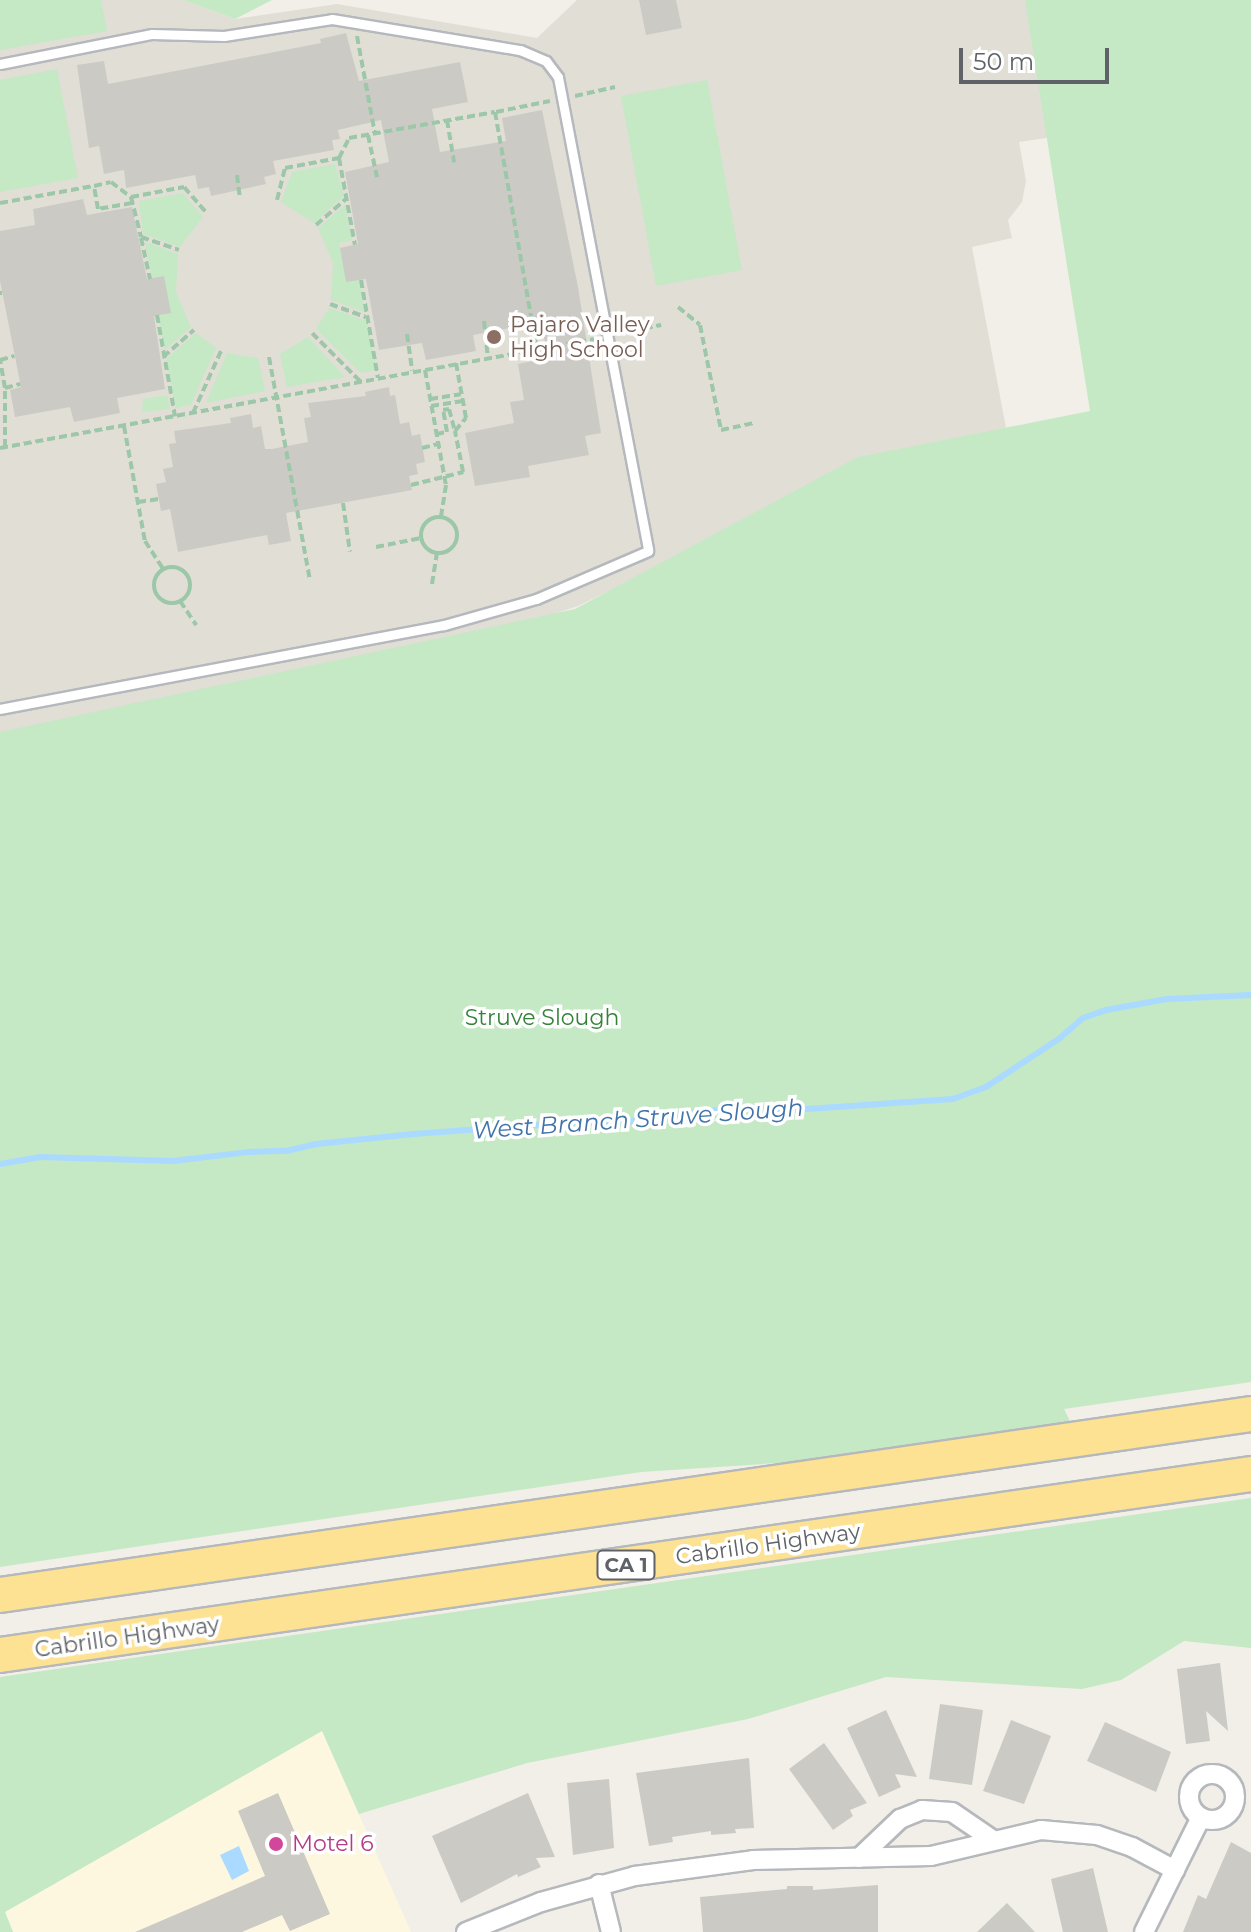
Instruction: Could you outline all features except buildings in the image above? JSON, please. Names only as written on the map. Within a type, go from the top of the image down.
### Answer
[{"type":"highway","points":[[0,1595],[1251,1414]]},
{"type":"highway","name":"Cabrillo Highway","points":[[0,1655],[1251,1474]]},
{"type":"street","points":[[859,1858],[900,1819],[922,1810],[952,1812],[993,1840]]},
{"type":"street","points":[[1144,1932],[1201,1817]]},
{"type":"street","points":[[466,1932],[514,1911],[599,1884],[730,1861],[931,1856],[1041,1830],[1079,1831],[1115,1840],[1175,1870]]},
{"type":"street","points":[[599,1884],[611,1932]]},
{"type":"lane","points":[[0,64],[152,34],[224,36],[314,19],[355,22],[539,56],[555,71],[562,99],[648,551],[565,588],[444,625],[0,709]]},
{"type":"path","points":[[355,22],[377,177]]},
{"type":"path","points":[[581,94],[615,87]]},
{"type":"path","points":[[355,245],[339,158],[349,138],[574,96]]},
{"type":"path","points":[[495,112],[537,349]]},
{"type":"path","points":[[447,120],[454,162]]},
{"type":"path","points":[[277,200],[285,168],[339,158]]},
{"type":"path","points":[[237,175],[240,198]]},
{"type":"path","points":[[0,203],[111,182],[132,200],[150,279]]},
{"type":"path","points":[[94,186],[98,209],[184,187],[207,213]]},
{"type":"path","points":[[316,225],[346,199]]},
{"type":"path","points":[[141,237],[179,250]]},
{"type":"path","points":[[361,280],[378,378]]},
{"type":"path","points":[[330,304],[366,317]]},
{"type":"path","points":[[678,307],[700,325],[721,430],[753,423]]},
{"type":"path","points":[[157,315],[175,416]]},
{"type":"path","points":[[484,321],[488,358]]},
{"type":"path","points":[[627,332],[661,325]]},
{"type":"path","points":[[163,357],[194,330]]},
{"type":"path","points":[[312,333],[361,382]]},
{"type":"path","points":[[407,334],[412,371]]},
{"type":"path","points":[[14,356],[0,360],[5,388],[2,448],[595,339]]},
{"type":"path","points":[[193,413],[221,351]]},
{"type":"path","points":[[269,357],[310,580]]},
{"type":"path","points":[[455,431],[466,418],[456,363]]},
{"type":"path","points":[[424,369],[444,476],[441,518]]},
{"type":"path","points":[[5,388],[20,384]]},
{"type":"path","points":[[430,399],[461,394]]},
{"type":"path","points":[[431,406],[463,401]]},
{"type":"path","points":[[411,485],[463,472],[449,409],[443,410],[447,432],[436,434]]},
{"type":"path","points":[[124,426],[145,541],[163,569]]},
{"type":"path","points":[[422,448],[438,444]]},
{"type":"path","points":[[138,502],[159,499]]},
{"type":"path","points":[[343,503],[350,552]]},
{"type":"path","points":[[441,518],[454,525],[457,536],[449,551],[437,553],[427,548],[422,538],[428,522],[441,518]]},
{"type":"path","points":[[376,547],[422,538]]},
{"type":"path","points":[[432,584],[437,553]]},
{"type":"path","points":[[175,566],[188,577],[188,593],[180,601],[168,602],[155,590],[155,578],[163,569],[175,566]]},
{"type":"path","points":[[180,601],[196,625]]},
{"type":"shaded area","name":"Pajaro Valley High School","points":[[0,0],[183,0],[235,19],[337,4],[537,38],[577,0],[1028,0],[1053,137],[1019,142],[1026,181],[1022,202],[1008,220],[1012,238],[972,247],[1006,428],[896,450],[578,606],[181,737],[0,789]]},
{"type":"shaded area","points":[[322,1731],[411,1932],[13,1932],[5,1912]]},
{"type":"green space","points":[[0,0],[101,0],[107,31],[0,50]]},
{"type":"green space","points":[[183,0],[272,0],[235,19]]},
{"type":"green space","name":"Struve Slough","points":[[1025,0],[1251,0],[1251,1382],[1064,1409],[1078,1437],[948,1452],[641,1472],[0,1567],[0,732],[575,609],[858,457],[1090,411]]},
{"type":"green space","points":[[57,69],[78,178],[0,192],[0,80]]},
{"type":"green space","points":[[707,80],[742,270],[656,286],[621,96]]},
{"type":"green space","points":[[335,164],[344,196],[314,223],[281,202],[292,172]]},
{"type":"green space","points":[[183,193],[203,217],[180,247],[143,234],[139,201]]},
{"type":"green space","points":[[345,205],[352,240],[339,243],[346,279],[359,277],[365,312],[331,300],[333,263],[318,228]]},
{"type":"green space","points":[[145,242],[178,254],[176,292],[191,327],[165,350],[158,315],[164,276],[152,278]]},
{"type":"green space","points":[[329,308],[367,321],[377,370],[361,373],[316,329]]},
{"type":"green space","points":[[196,333],[216,348],[191,405],[176,408],[166,359]]},
{"type":"green space","points":[[308,337],[345,377],[287,387],[280,354]]},
{"type":"green space","points":[[227,353],[258,358],[265,391],[206,403]]},
{"type":"green space","points":[[167,395],[170,409],[142,412],[143,399]]},
{"type":"green space","points":[[1251,1498],[1251,1648],[1184,1641],[1121,1680],[1082,1689],[886,1677],[748,1719],[527,1763],[359,1814],[322,1731],[5,1912],[13,1932],[0,1932],[0,1677]]},
{"type":"water","points":[[239,1846],[249,1871],[232,1880],[220,1855]]},
{"type":"waterway","name":"West Branch Struve Slough","points":[[0,1164],[40,1157],[173,1161],[286,1151],[316,1144],[413,1134],[582,1122],[614,1124],[673,1114],[759,1107],[792,1110],[953,1099],[986,1087],[1060,1038],[1083,1018],[1106,1010],[1167,999],[1251,995]]},
{"type":"place","name":"Pajaro Valley High School","points":[[494,337]]},
{"type":"place","name":"Motel 6","points":[[276,1844]]}]
